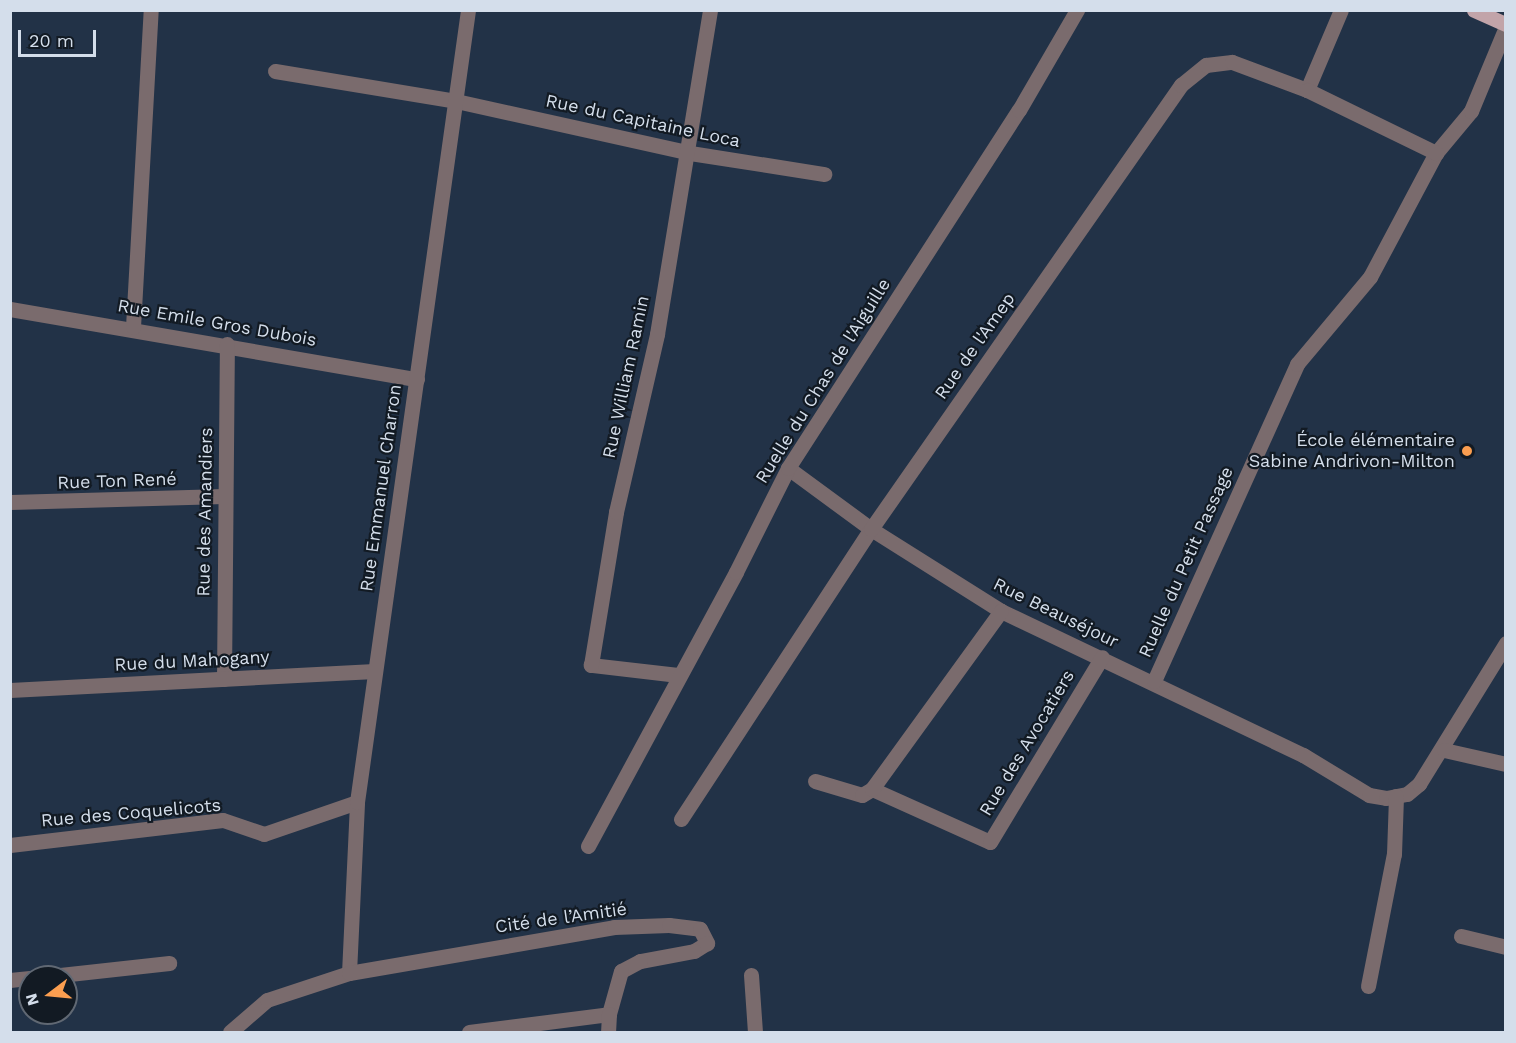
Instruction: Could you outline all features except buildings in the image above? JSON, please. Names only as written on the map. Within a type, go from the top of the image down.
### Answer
[{"type":"main road","points":[[1474,10],[1506,25]]},
{"type":"street","points":[[133,327],[151,10]]},
{"type":"street","name":"Rue Emmanuel Charron","points":[[349,973],[357,802],[468,10]]},
{"type":"street","name":"Rue William Ramin","points":[[678,675],[591,665],[616,512],[657,334],[690,153],[710,10]]},
{"type":"street","name":"Ruelle du Chas de l'Aiguille","points":[[588,846],[678,675],[736,572],[788,468],[1018,110],[1077,10]]},
{"type":"street","points":[[1307,90],[1341,10]]},
{"type":"street","name":"Ruelle du Petit Passage","points":[[1154,681],[1297,364],[1371,277],[1436,153],[1471,111],[1506,25]]},
{"type":"street","name":"Rue de l'Amep","points":[[681,819],[872,529],[1181,84],[1206,65],[1232,62],[1307,90],[1436,153]]},
{"type":"street","name":"Rue du Capitaine Loca","points":[[275,71],[456,101],[690,153],[824,174]]},
{"type":"street","name":"Rue Emile Gros Dubois","points":[[10,309],[133,327],[417,379]]},
{"type":"street","name":"Rue des Amandiers","points":[[224,679],[227,344]]},
{"type":"street","name":"Rue Beauséjour","points":[[788,468],[872,529],[1001,611],[1154,681],[1303,755],[1369,795],[1391,797]]},
{"type":"street","name":"Rue Ton René","points":[[10,502],[224,496]]},
{"type":"street","points":[[872,789],[1001,611]]},
{"type":"street","points":[[1368,986],[1394,854],[1391,797],[1407,794],[1419,784],[1444,750],[1506,643]]},
{"type":"street","name":"Rue des Avocatiers","points":[[815,781],[862,795],[872,789],[990,842],[1102,657]]},
{"type":"street","name":"Rue du Mahogany","points":[[10,690],[375,671]]},
{"type":"street","points":[[1444,750],[1506,764]]},
{"type":"street","name":"Rue des Coquelicots","points":[[10,845],[223,820],[264,834],[357,802]]},
{"type":"street","name":"Cité de l’Amitié","points":[[349,973],[614,927],[669,925],[700,929],[707,943],[694,951],[640,961],[621,971],[609,1014],[608,1032]]},
{"type":"street","points":[[1461,936],[1506,947]]},
{"type":"street","points":[[78,973],[169,963]]},
{"type":"street","points":[[230,1032],[267,1000],[349,973]]},
{"type":"street","points":[[751,975],[755,1032]]},
{"type":"street","points":[[469,1032],[609,1014]]},
{"type":"place","name":"École élémentaire Sabine Andrivon-Milton","points":[[1467,451]]}]
